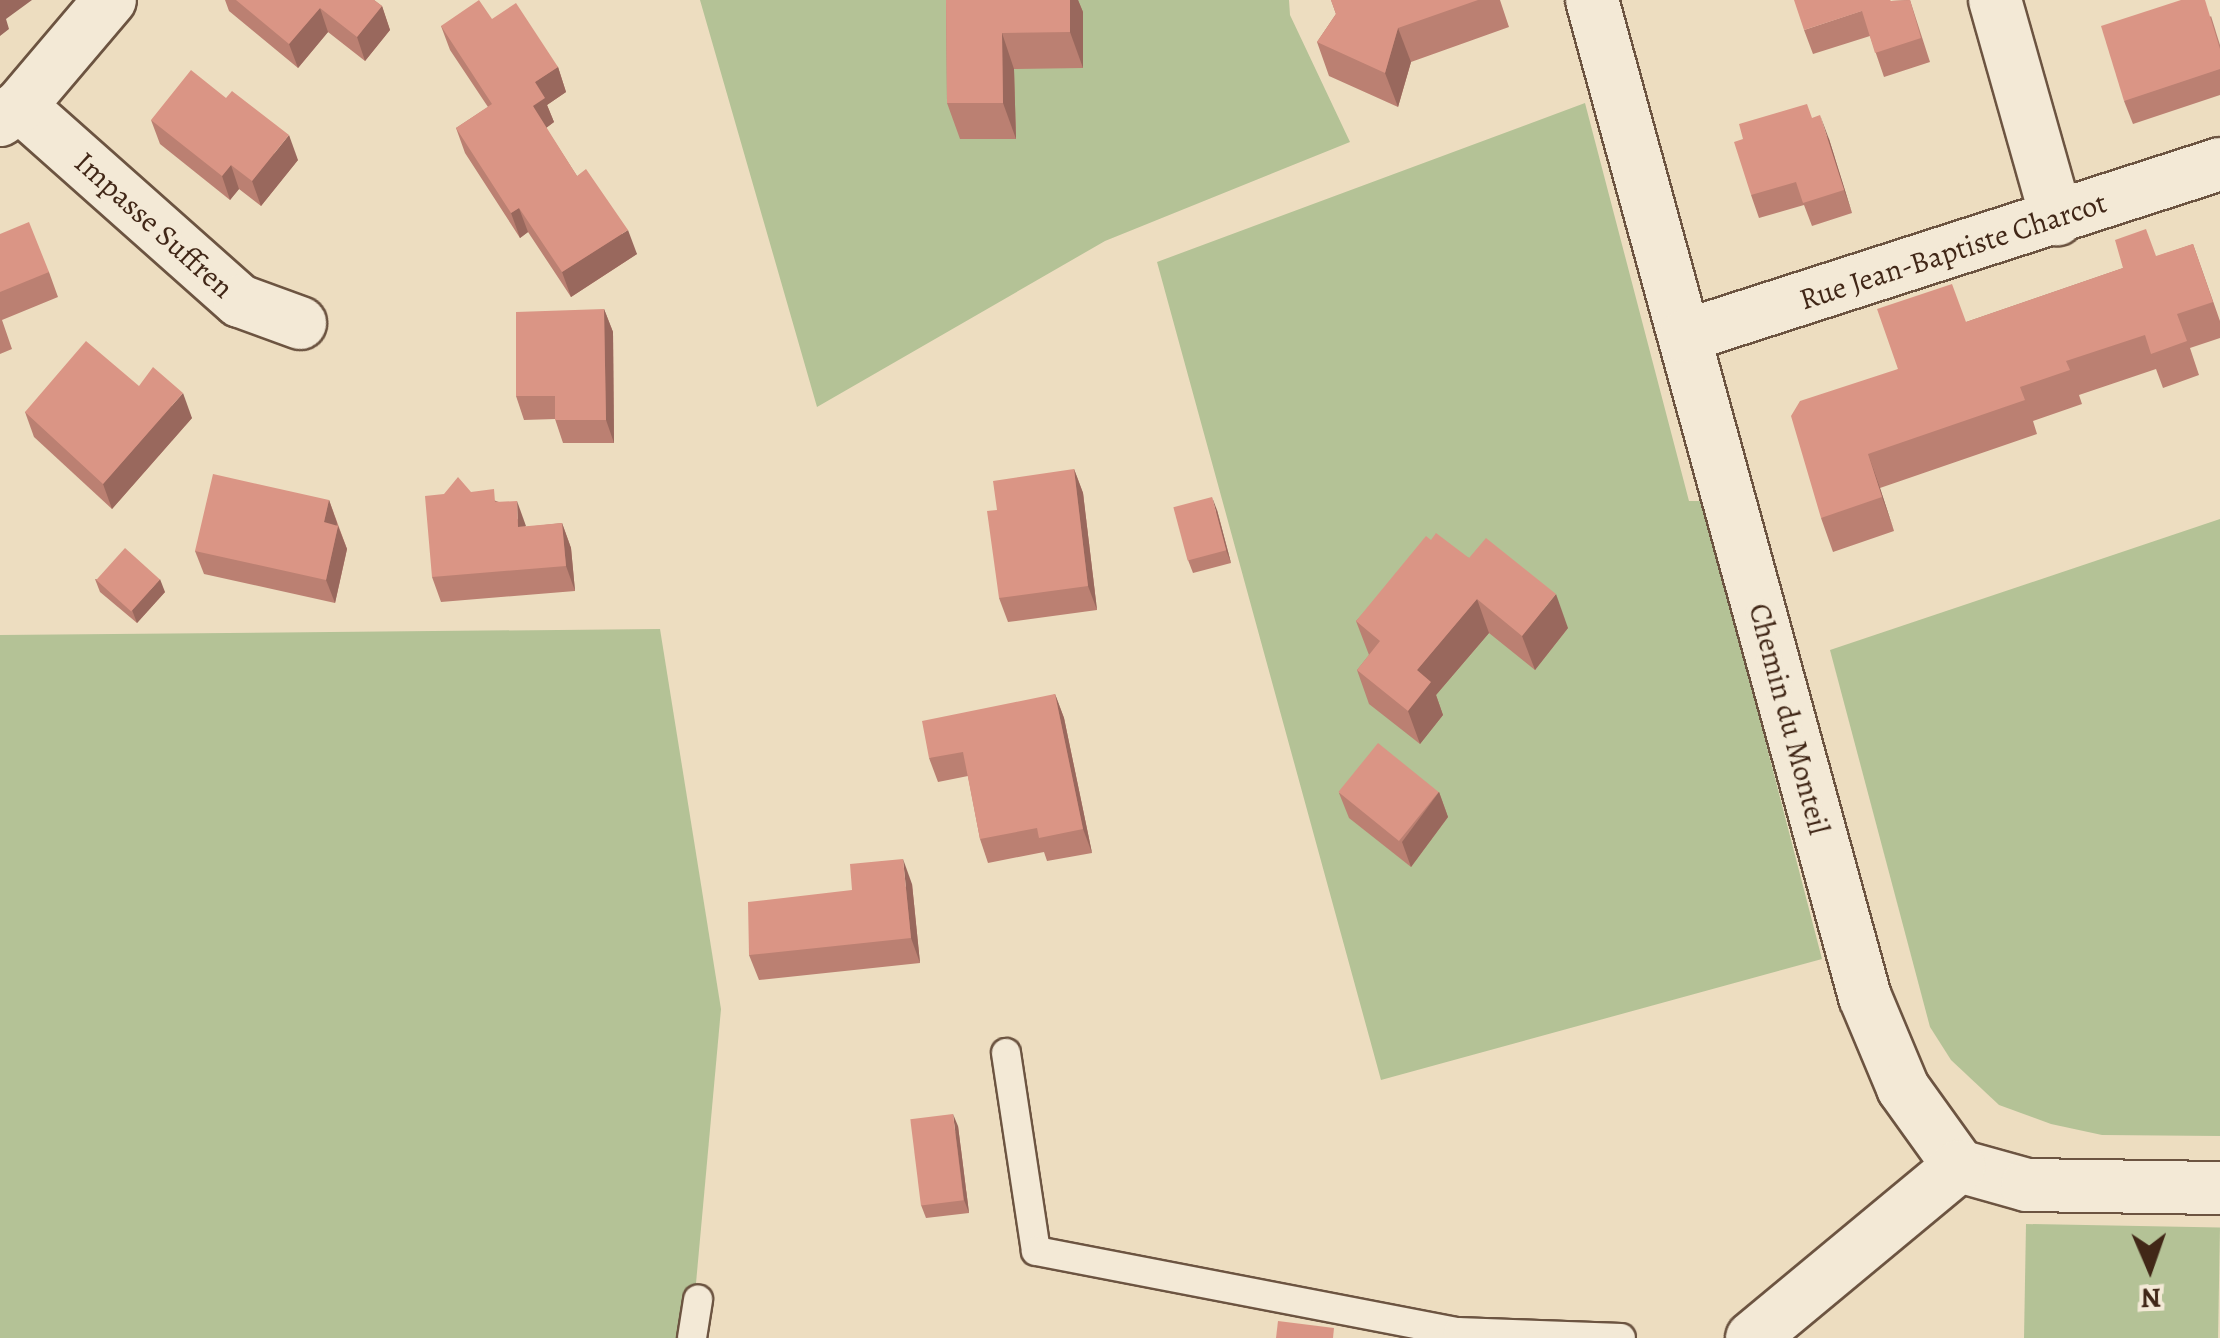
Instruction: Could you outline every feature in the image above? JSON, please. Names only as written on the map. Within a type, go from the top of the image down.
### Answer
[{"type":"street","points":[[10,113],[110,0]]},
{"type":"street","name":"Chemin du Monteil","points":[[1592,0],[1865,996],[1903,1088],[1959,1166]]},
{"type":"street","points":[[1995,0],[2056,219]]},
{"type":"street","name":"Impasse Suffren","points":[[10,113],[240,301],[300,323]]},
{"type":"street","name":"Rue Jean-Baptiste Charcot","points":[[1684,336],[2220,164]]},
{"type":"street","points":[[1752,1338],[1959,1166],[2028,1185],[2220,1188]]},
{"type":"lane","points":[[1006,1053],[1036,1251],[1458,1332],[1620,1338]]},
{"type":"lane","points":[[692,1338],[698,1298]]},
{"type":"green space","points":[[700,0],[1289,0],[1290,15],[1350,142],[1105,241],[817,407]]},
{"type":"green space","points":[[1585,103],[1689,501],[1703,501],[1822,959],[1381,1080],[1157,262]]},
{"type":"green space","points":[[2220,519],[2220,1136],[2102,1135],[2051,1124],[1999,1105],[1951,1060],[1930,1027],[1830,650]]},
{"type":"green space","points":[[660,629],[721,1009],[691,1338],[0,1338],[0,635]]},
{"type":"green space","points":[[2026,1224],[2220,1227],[2218,1338],[2024,1338]]},
{"type":"building","points":[[236,0],[374,0],[382,6],[357,37],[320,8],[289,44]]},
{"type":"building","points":[[479,0],[492,19],[516,3],[558,67],[535,82],[545,98],[533,106],[577,176],[586,169],[628,230],[562,272],[519,208],[511,213],[456,128],[492,104],[441,26]]},
{"type":"building","points":[[946,0],[1070,0],[1070,32],[1002,33],[1003,103],[947,103]]},
{"type":"building","points":[[1331,0],[1478,0],[1398,28],[1385,73],[1317,42],[1336,14]]},
{"type":"building","points":[[1794,0],[1910,0],[1921,38],[1875,53],[1862,11],[1804,30]]},
{"type":"building","points":[[2181,0],[2205,0],[2220,49],[2220,69],[2124,101],[2101,26]]},
{"type":"building","points":[[191,70],[226,98],[232,91],[289,135],[252,181],[231,165],[222,176],[151,120]]},
{"type":"building","points":[[1807,104],[1812,118],[1820,115],[1844,190],[1803,203],[1796,182],[1751,195],[1734,142],[1743,139],[1739,124]]},
{"type":"building","points":[[29,222],[49,272],[0,292],[0,234]]},
{"type":"building","points":[[2146,229],[2156,256],[2193,244],[2213,302],[2177,314],[2187,341],[2151,354],[2145,335],[2066,361],[2070,370],[2020,387],[2025,400],[1868,454],[1882,497],[1821,518],[1791,416],[1800,401],[1898,369],[1877,309],[1952,284],[1966,322],[2123,268],[2115,240]]},
{"type":"building","points":[[604,309],[606,420],[555,420],[555,396],[516,396],[516,312]]},
{"type":"building","points":[[86,341],[139,386],[153,367],[183,393],[103,484],[25,412]]},
{"type":"building","points":[[1074,469],[1088,586],[999,598],[987,511],[997,510],[993,481]]},
{"type":"building","points":[[213,474],[329,500],[324,522],[338,526],[326,580],[195,551]]},
{"type":"building","points":[[458,477],[471,492],[494,489],[495,502],[517,501],[518,527],[562,523],[566,566],[432,577],[425,496],[444,494]]},
{"type":"building","points":[[1212,497],[1226,550],[1188,560],[1173,507]]},
{"type":"building","points":[[1436,533],[1469,558],[1486,538],[1556,594],[1522,636],[1477,599],[1417,670],[1431,682],[1408,711],[1357,670],[1380,641],[1356,621],[1426,536],[1431,540]]},
{"type":"building","points":[[125,548],[160,579],[131,611],[96,580]]},
{"type":"building","points":[[1055,694],[1083,829],[1039,838],[1037,828],[980,839],[963,752],[929,758],[922,721]]},
{"type":"building","points":[[1378,743],[1439,792],[1399,841],[1338,792]]},
{"type":"building","points":[[903,859],[911,938],[749,955],[748,902],[852,890],[850,864]]},
{"type":"building","points":[[953,1114],[964,1200],[921,1206],[910,1119]]},
{"type":"building","points":[[1278,1321],[1334,1328],[1333,1338],[1276,1338]]}]
